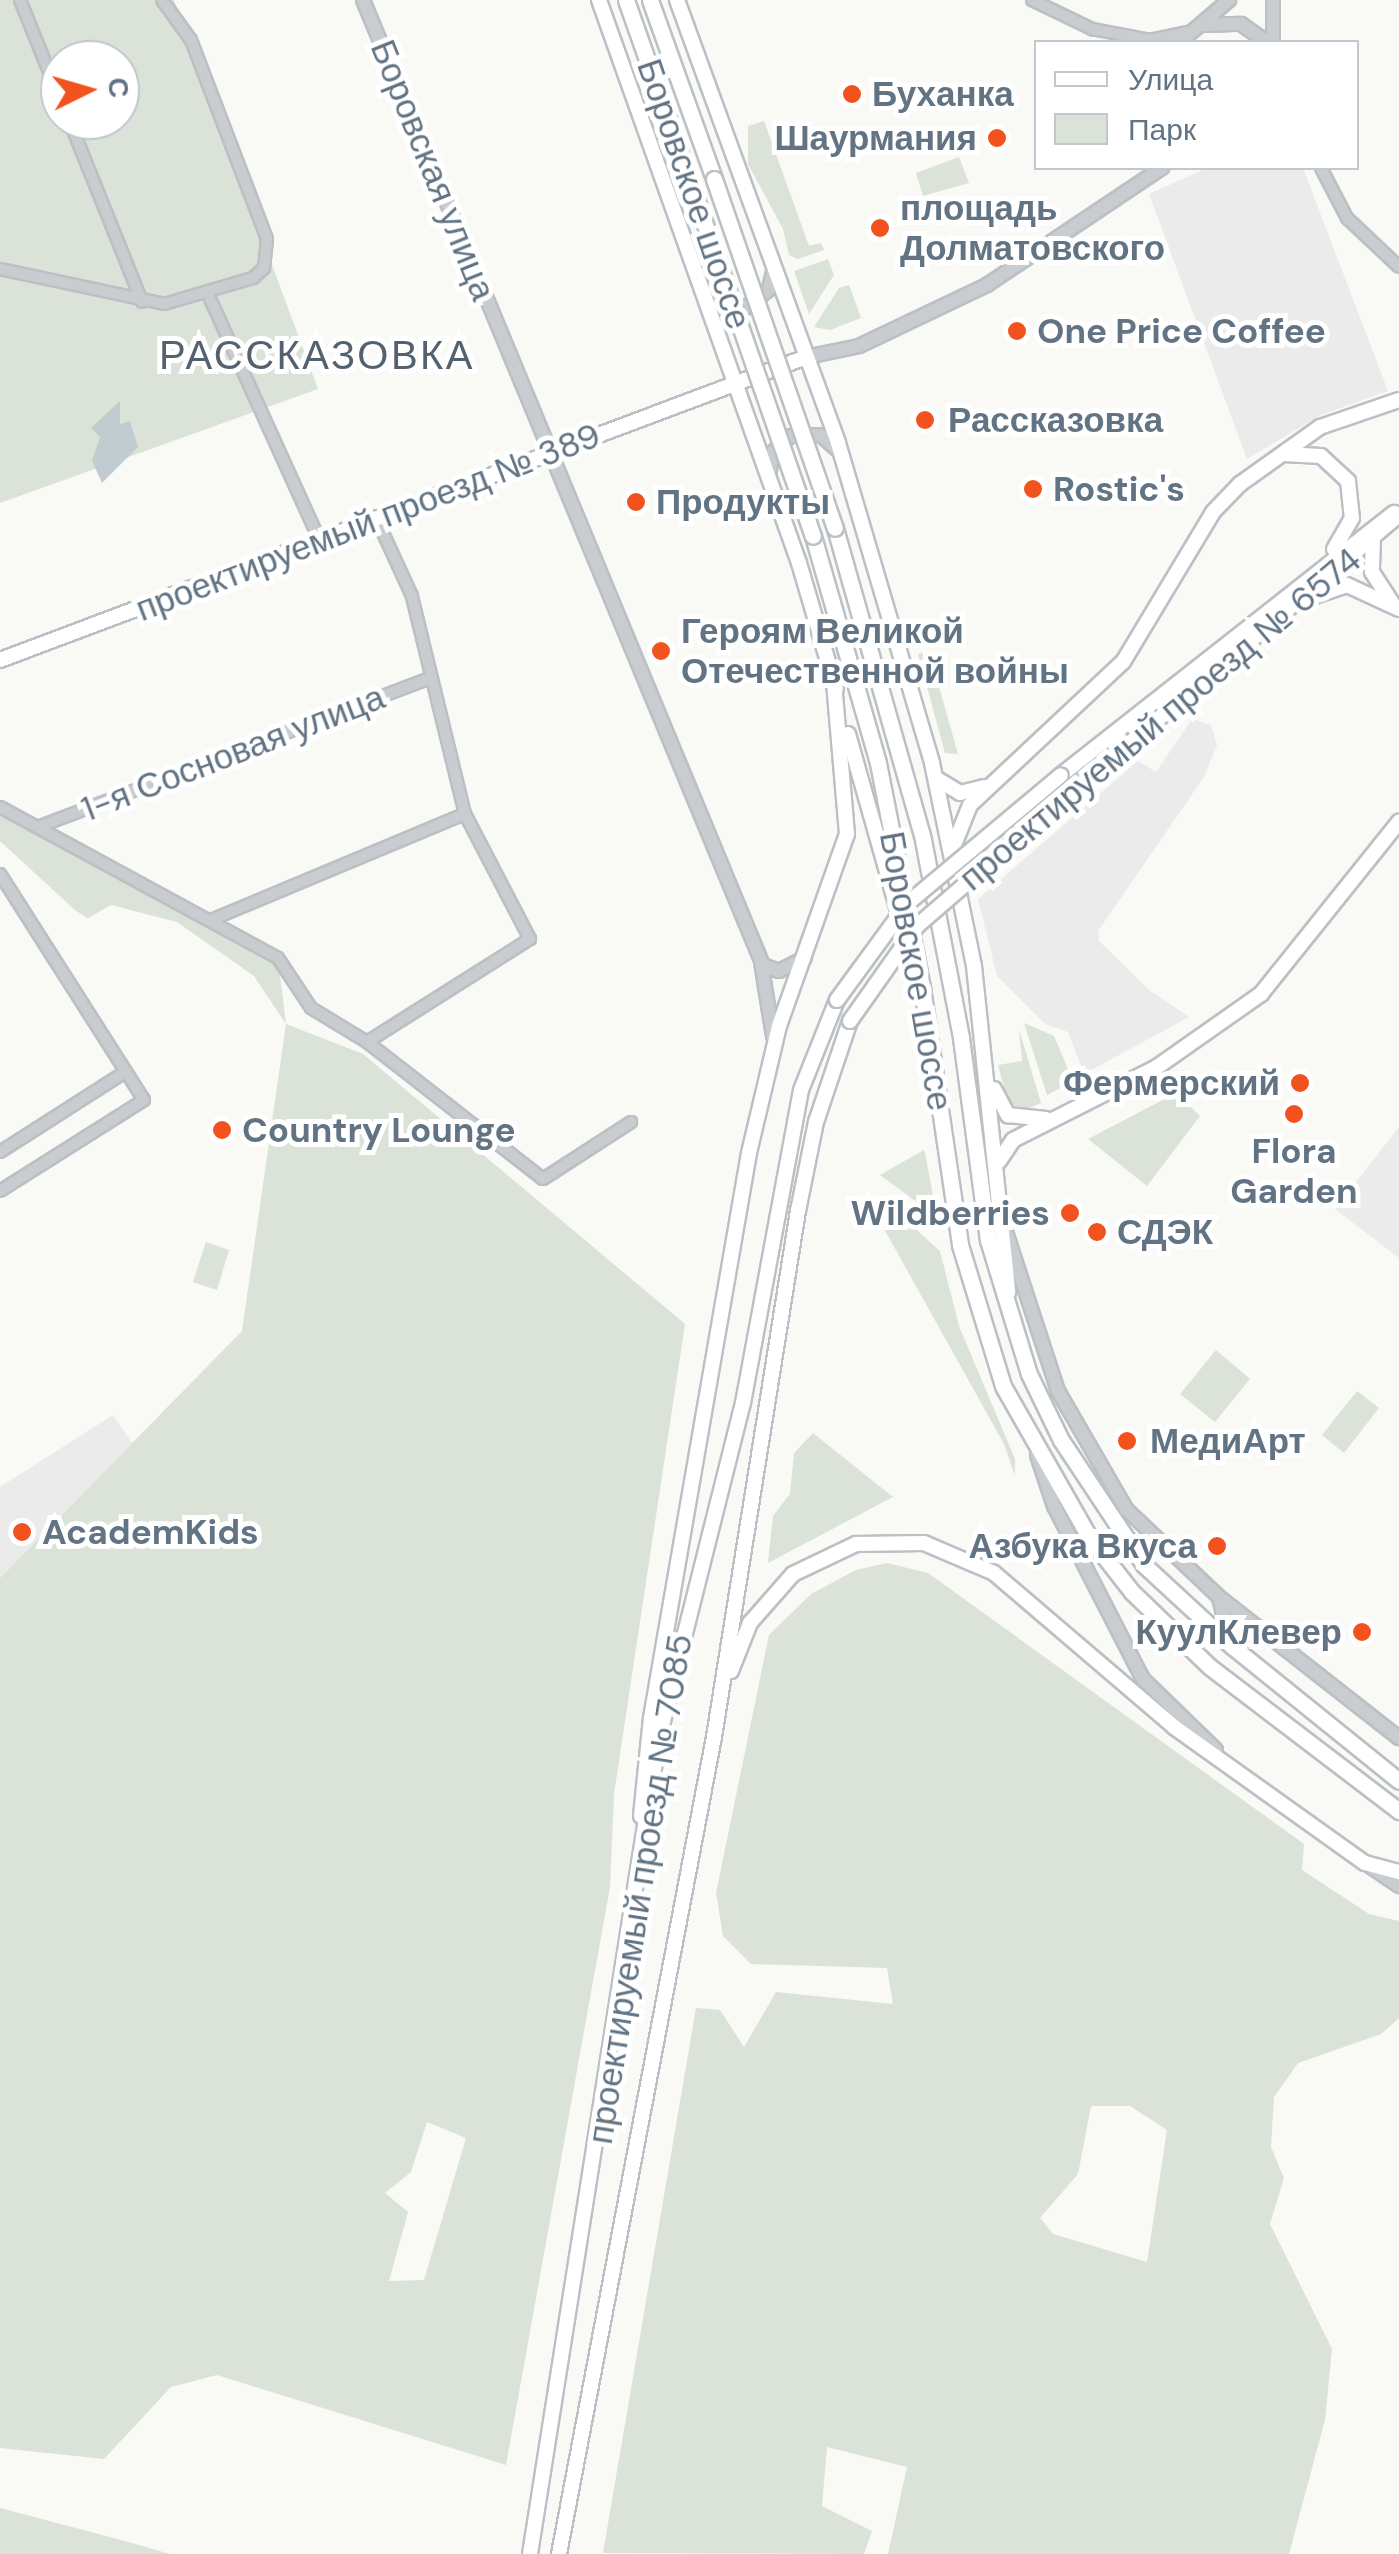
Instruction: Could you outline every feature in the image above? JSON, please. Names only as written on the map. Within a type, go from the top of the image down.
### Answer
[{"type":"main road","points":[[599,0],[771,483],[834,682],[932,1042]]},
{"type":"main road","name":"Боровское шоссе","points":[[626,0],[813,536],[878,763],[932,1042],[971,1298],[998,1374],[1037,1453],[1108,1563],[1210,1667],[1399,1811]]},
{"type":"main road","name":"Боровское шоссе","points":[[650,0],[835,528],[931,877],[988,1240],[1019,1352],[1062,1440],[1114,1525],[1164,1586],[1232,1648],[1399,1781]]},
{"type":"main road","points":[[677,0],[842,458],[935,776],[954,856],[988,1072],[1019,1352]]},
{"type":"main road","name":"проектируемый проезд № 389","points":[[0,660],[378,522],[551,451],[806,357]]},
{"type":"main road","points":[[954,856],[970,805],[1123,662],[1213,512],[1320,427],[1399,400]]},
{"type":"main road","points":[[1279,456],[1321,456],[1351,490],[1349,527],[1322,564]]},
{"type":"main road","name":"проектируемый проезд № 6574","points":[[838,1000],[886,928],[954,856],[1061,776],[1322,564],[1399,512]]},
{"type":"main road","name":"проектируемый проезд № 6574","points":[[850,1021],[918,926],[1373,539],[1399,512]]},
{"type":"main road","points":[[1373,539],[1372,572],[1396,607]]},
{"type":"main road","points":[[1290,607],[1347,586],[1396,607]]},
{"type":"main road","points":[[638,1902],[651,1718],[708,1370],[771,1059],[846,834],[834,682]]},
{"type":"main road","points":[[935,776],[960,793],[990,784]]},
{"type":"main road","points":[[998,1176],[1004,1146],[1183,1051],[1260,994],[1399,822]]},
{"type":"main road","name":"проектируемый проезд № 7085","points":[[530,2554],[638,1902],[672,1670],[742,1403],[802,1090],[838,1000]]},
{"type":"main road","name":"проектируемый проезд № 7085","points":[[559,2554],[714,1737],[802,1194],[831,1065],[850,1021]]},
{"type":"main road","points":[[988,1072],[1008,1114],[1022,1120],[1056,1117]]},
{"type":"main road","points":[[714,1737],[736,1654],[772,1593],[822,1556],[890,1540],[924,1542],[994,1573],[1174,1726],[1364,1863],[1399,1872]]},
{"type":"street","points":[[20,0],[40,49]]},
{"type":"street","points":[[0,270],[164,304],[253,278],[268,258],[267,239],[191,40],[162,0]]},
{"type":"street","name":"Боровская улица","points":[[363,0],[762,962],[773,1018],[771,1059]]},
{"type":"street","points":[[1032,0],[1116,40]]},
{"type":"street","points":[[1182,40],[1229,0]]},
{"type":"street","points":[[1270,40],[1273,0]]},
{"type":"street","points":[[1092,29],[1150,40],[1197,28],[1242,24],[1267,40]]},
{"type":"street","points":[[76,140],[142,302]]},
{"type":"street","points":[[806,357],[860,346],[987,286],[1159,170]]},
{"type":"street","points":[[1322,170],[1346,218],[1399,267]]},
{"type":"street","points":[[704,291],[729,308],[752,305],[769,289],[774,264]]},
{"type":"street","points":[[207,292],[321,543]]},
{"type":"street","points":[[771,483],[773,452],[790,436],[821,435],[842,458]]},
{"type":"street","points":[[367,1042],[530,939],[465,814],[427,679],[412,596],[378,522]]},
{"type":"street","name":"1-я Сосновая улица","points":[[38,827],[427,679]]},
{"type":"street","points":[[0,807],[278,958],[311,1008],[367,1042],[543,1178],[631,1122]]},
{"type":"street","points":[[211,920],[465,814]]},
{"type":"street","points":[[0,874],[144,1100],[0,1191]]},
{"type":"street","points":[[762,962],[779,971],[805,958]]},
{"type":"street","points":[[0,1152],[126,1072]]},
{"type":"street","points":[[1006,1231],[1031,1322],[1086,1446],[1139,1524],[1219,1597],[1399,1738]]},
{"type":"street","points":[[1037,1453],[1054,1506],[1143,1679],[1226,1760]]},
{"type":"street","points":[[1219,1597],[1232,1648]]},
{"type":"street","points":[[1381,1767],[1399,1773]]},
{"type":"street","points":[[1364,1863],[1399,1886]]},
{"type":"shaded area","points":[[1203,170],[1304,170],[1388,391],[1321,415],[1247,459],[1149,194]]},
{"type":"shaded area","points":[[120,401],[120,424],[130,421],[138,447],[102,483],[92,461],[100,437],[91,428]]},
{"type":"shaded area","points":[[1192,719],[1211,725],[1217,745],[1204,777],[1098,931],[1099,941],[1148,989],[1189,1017],[1084,1074],[1068,1032],[1045,1024],[997,976],[978,899],[1138,761],[1156,772]]},
{"type":"shaded area","points":[[1399,1127],[1399,1258],[1335,1209]]},
{"type":"shaded area","name":"AcademKids","points":[[113,1415],[132,1443],[0,1578],[0,1487]]},
{"type":"green space","points":[[0,0],[174,0],[318,389],[0,503]]},
{"type":"green space","points":[[764,121],[809,246],[821,243],[824,250],[798,259],[789,255],[783,229],[748,164],[748,126]]},
{"type":"green space","points":[[959,157],[969,183],[923,196],[916,173]]},
{"type":"green space","points":[[828,259],[834,275],[809,314],[794,271]]},
{"type":"green space","points":[[849,285],[861,318],[830,330],[814,327],[839,288]]},
{"type":"green space","points":[[929,651],[958,754],[945,753],[918,654]]},
{"type":"green space","points":[[0,812],[278,958],[286,1024],[254,976],[177,922],[111,905],[88,918],[0,841]]},
{"type":"green space","points":[[1024,1023],[1054,1036],[1070,1074],[1064,1077],[1066,1085],[1047,1095]]},
{"type":"green space","points":[[286,1024],[363,1054],[685,1324],[614,1794],[610,1887],[506,2465],[217,2375],[171,2387],[104,2459],[0,2448],[0,1578],[242,1331]],"holes":[[[427,2122],[466,2138],[424,2280],[389,2281],[408,2212],[385,2193],[411,2172]]]},
{"type":"green space","points":[[1019,1029],[1041,1103],[1024,1110],[1008,1102],[998,1065],[1022,1061]]},
{"type":"green space","points":[[1176,1093],[1200,1116],[1147,1186],[1088,1139]]},
{"type":"green space","points":[[924,1150],[925,1153],[937,1217],[880,1175]]},
{"type":"green space","points":[[888,1214],[900,1215],[940,1251],[959,1326],[1015,1459],[1015,1476],[1004,1444],[883,1227]]},
{"type":"green space","points":[[206,1242],[229,1250],[217,1290],[193,1282]]},
{"type":"green space","points":[[1216,1350],[1250,1379],[1215,1422],[1180,1394]]},
{"type":"green space","points":[[1357,1391],[1379,1408],[1344,1453],[1322,1435]]},
{"type":"green space","points":[[813,1433],[893,1497],[768,1563],[773,1516],[790,1494],[794,1453]]},
{"type":"green space","points":[[887,1563],[928,1573],[1304,1844],[1302,1870],[1369,1914],[1399,1921],[1399,2018],[1381,2034],[1298,2063],[1274,2097],[1271,2147],[1284,2178],[1270,2224],[1332,2349],[1325,2420],[1289,2554],[888,2554],[907,2467],[827,2447],[822,2506],[872,2531],[864,2554],[603,2553],[696,2008],[720,2010],[744,2047],[776,1992],[893,2004],[887,1968],[751,1964],[723,1936],[716,1893],[769,1635],[811,1594],[856,1570]],"holes":[[[1091,2106],[1130,2106],[1167,2130],[1147,2262],[1053,2234],[1040,2218],[1078,2174]]]},
{"type":"green space","points":[[0,2508],[125,2541],[170,2554],[0,2554]]},
{"type":"place","name":"Буханка","points":[[852,94]]},
{"type":"place","name":"Шаурмания","points":[[997,138]]},
{"type":"place","name":"площадь Долматовского","points":[[880,228]]},
{"type":"place","name":"One Price Coffee","points":[[1017,331]]},
{"type":"place","name":"Рассказовка","points":[[925,420]]},
{"type":"place","name":"Rostic's","points":[[1033,489]]},
{"type":"place","name":"Продукты","points":[[636,502]]},
{"type":"place","name":"Героям Великой Отечественной войны","points":[[661,651]]},
{"type":"place","name":"Фермерский","points":[[1300,1083]]},
{"type":"place","name":"Flora Garden","points":[[1294,1114]]},
{"type":"place","name":"Country Lounge","points":[[222,1130]]},
{"type":"place","name":"Wildberries","points":[[1070,1213]]},
{"type":"place","name":"СДЭК","points":[[1097,1232]]},
{"type":"place","name":"МедиАрт","points":[[1127,1441]]},
{"type":"place","name":"AcademKids","points":[[22,1532]]},
{"type":"place","name":"Азбука Вкуса","points":[[1217,1546]]},
{"type":"place","name":"КуулКлевер","points":[[1362,1632]]},
{"type":"district","name":"РАССКАЗОВКА","points":[[317,355]]}]
